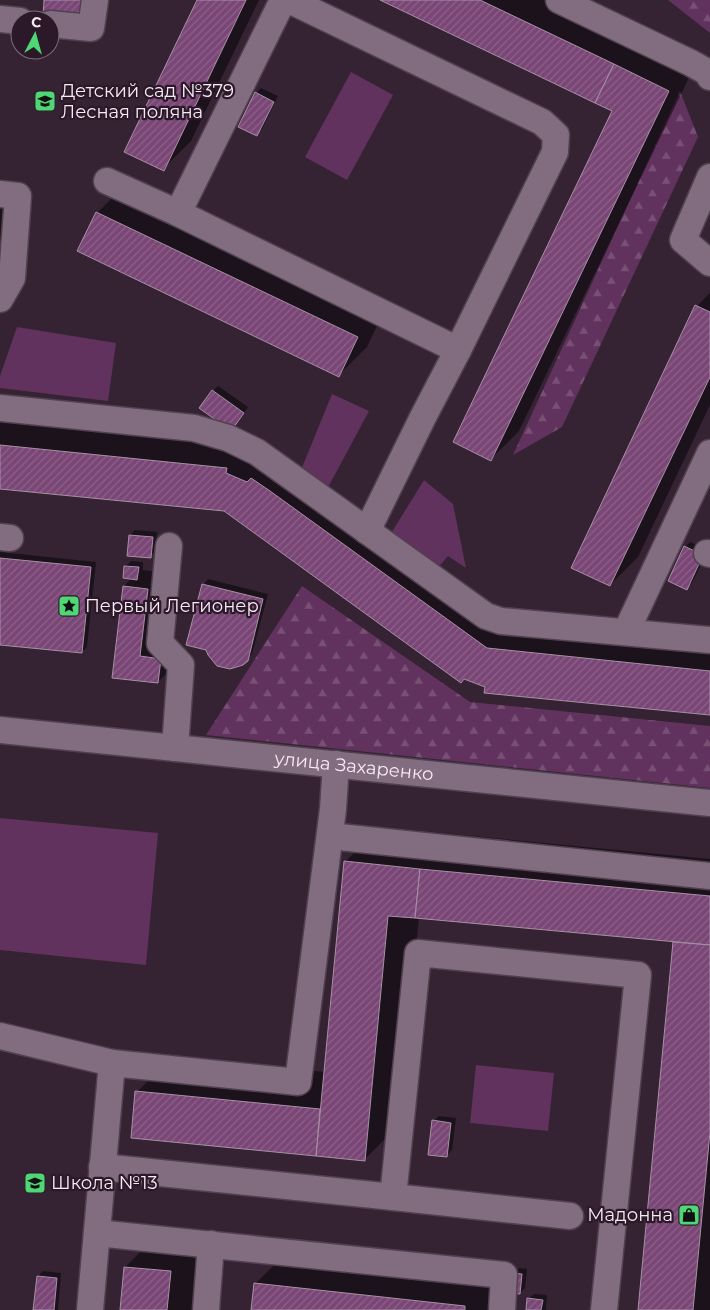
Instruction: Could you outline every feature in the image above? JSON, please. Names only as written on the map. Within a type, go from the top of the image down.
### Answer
[{"type":"street","points":[[60,25],[91,28],[94,0]]},
{"type":"street","points":[[178,213],[283,0]]},
{"type":"street","points":[[289,0],[542,122],[556,135],[555,152],[458,350],[366,531]]},
{"type":"street","points":[[559,0],[691,63],[707,72],[710,77]]},
{"type":"street","points":[[710,177],[683,240],[710,263]]},
{"type":"street","points":[[107,181],[178,213],[458,350]]},
{"type":"street","points":[[0,194],[18,196],[12,278],[0,299]]},
{"type":"street","points":[[0,408],[194,428],[228,438],[257,452],[486,616],[501,621],[710,640]]},
{"type":"street","points":[[626,632],[710,453]]},
{"type":"street","points":[[169,546],[160,642],[181,664],[175,748]]},
{"type":"street","name":"улица Захаренко","points":[[0,730],[710,803]]},
{"type":"street","points":[[0,1036],[112,1063],[298,1082],[330,836],[336,764]]},
{"type":"street","points":[[330,836],[710,876]]},
{"type":"street","points":[[394,1197],[418,953],[638,975],[604,1310]]},
{"type":"street","points":[[90,1310],[112,1063]]},
{"type":"street","points":[[102,1167],[570,1216]]},
{"type":"street","points":[[97,1233],[504,1275],[502,1310]]},
{"type":"street","points":[[206,1310],[211,1244]]},
{"type":"green space","points":[[668,0],[710,0],[710,33]]},
{"type":"green space","points":[[351,72],[393,95],[347,180],[305,157]]},
{"type":"green space","points":[[680,91],[698,137],[562,427],[513,455]]},
{"type":"green space","points":[[17,327],[116,343],[108,401],[0,388],[0,376]]},
{"type":"green space","points":[[332,394],[369,411],[325,493],[299,475]]},
{"type":"green space","points":[[424,480],[453,504],[466,568],[448,556],[436,570],[390,535]]},
{"type":"green space","points":[[302,586],[470,702],[710,726],[710,788],[206,735]]},
{"type":"green space","points":[[0,818],[158,833],[146,965],[0,950]]},
{"type":"green space","points":[[476,1065],[554,1073],[548,1131],[470,1123]]},
{"type":"building","points":[[44,0],[88,0],[86,21],[60,19],[60,10],[43,10]]},
{"type":"building","points":[[197,0],[246,0],[164,171],[124,152]]},
{"type":"building","points":[[380,0],[480,0],[614,64],[595,103]]},
{"type":"building","points":[[614,64],[669,91],[491,461],[453,442],[612,111],[595,103]]},
{"type":"building","points":[[255,92],[274,102],[257,136],[238,127]]},
{"type":"building","points":[[96,212],[358,337],[339,377],[77,251]]},
{"type":"building","points":[[695,305],[710,312],[710,377],[610,586],[571,568]]},
{"type":"building","points":[[212,390],[244,413],[231,431],[199,408]]},
{"type":"building","points":[[0,445],[227,468],[226,473],[247,482],[251,478],[270,491],[487,648],[710,671],[710,715],[484,693],[485,687],[464,679],[461,683],[224,511],[0,489]]},
{"type":"building","points":[[129,535],[153,537],[151,558],[127,556]]},
{"type":"building","points":[[684,546],[703,555],[687,590],[668,581]]},
{"type":"building","points":[[0,558],[91,567],[82,653],[0,645]]},
{"type":"building","points":[[124,566],[139,567],[137,580],[123,578]]},
{"type":"building","points":[[202,584],[263,599],[248,661],[243,665],[230,669],[217,666],[206,650],[186,645]]},
{"type":"building","points":[[123,586],[148,589],[140,656],[161,659],[158,683],[112,678]]},
{"type":"building","points":[[344,861],[420,869],[415,918],[388,916],[365,1161],[316,1156]]},
{"type":"building","points":[[420,869],[710,896],[710,945],[415,918]]},
{"type":"building","points":[[673,942],[710,945],[710,1132],[693,1310],[638,1310]]},
{"type":"building","points":[[135,1091],[320,1109],[316,1156],[131,1138]]},
{"type":"building","points":[[432,1120],[451,1123],[447,1157],[428,1155]]},
{"type":"building","points":[[124,1267],[171,1271],[167,1310],[120,1310]]},
{"type":"building","points":[[512,1273],[522,1274],[520,1294],[510,1293]]},
{"type":"building","points":[[37,1276],[57,1278],[54,1310],[33,1310]]},
{"type":"building","points":[[254,1283],[465,1306],[465,1310],[251,1310]]},
{"type":"building","points":[[527,1298],[543,1300],[541,1310],[526,1310]]},
{"type":"place","name":"Детский сад №379 Лесная поляна","points":[[45,101]]},
{"type":"place","name":"Первый Легионер","points":[[69,606]]},
{"type":"place","name":"Школа №13","points":[[35,1183]]},
{"type":"place","name":"Мадонна","points":[[689,1215]]}]
